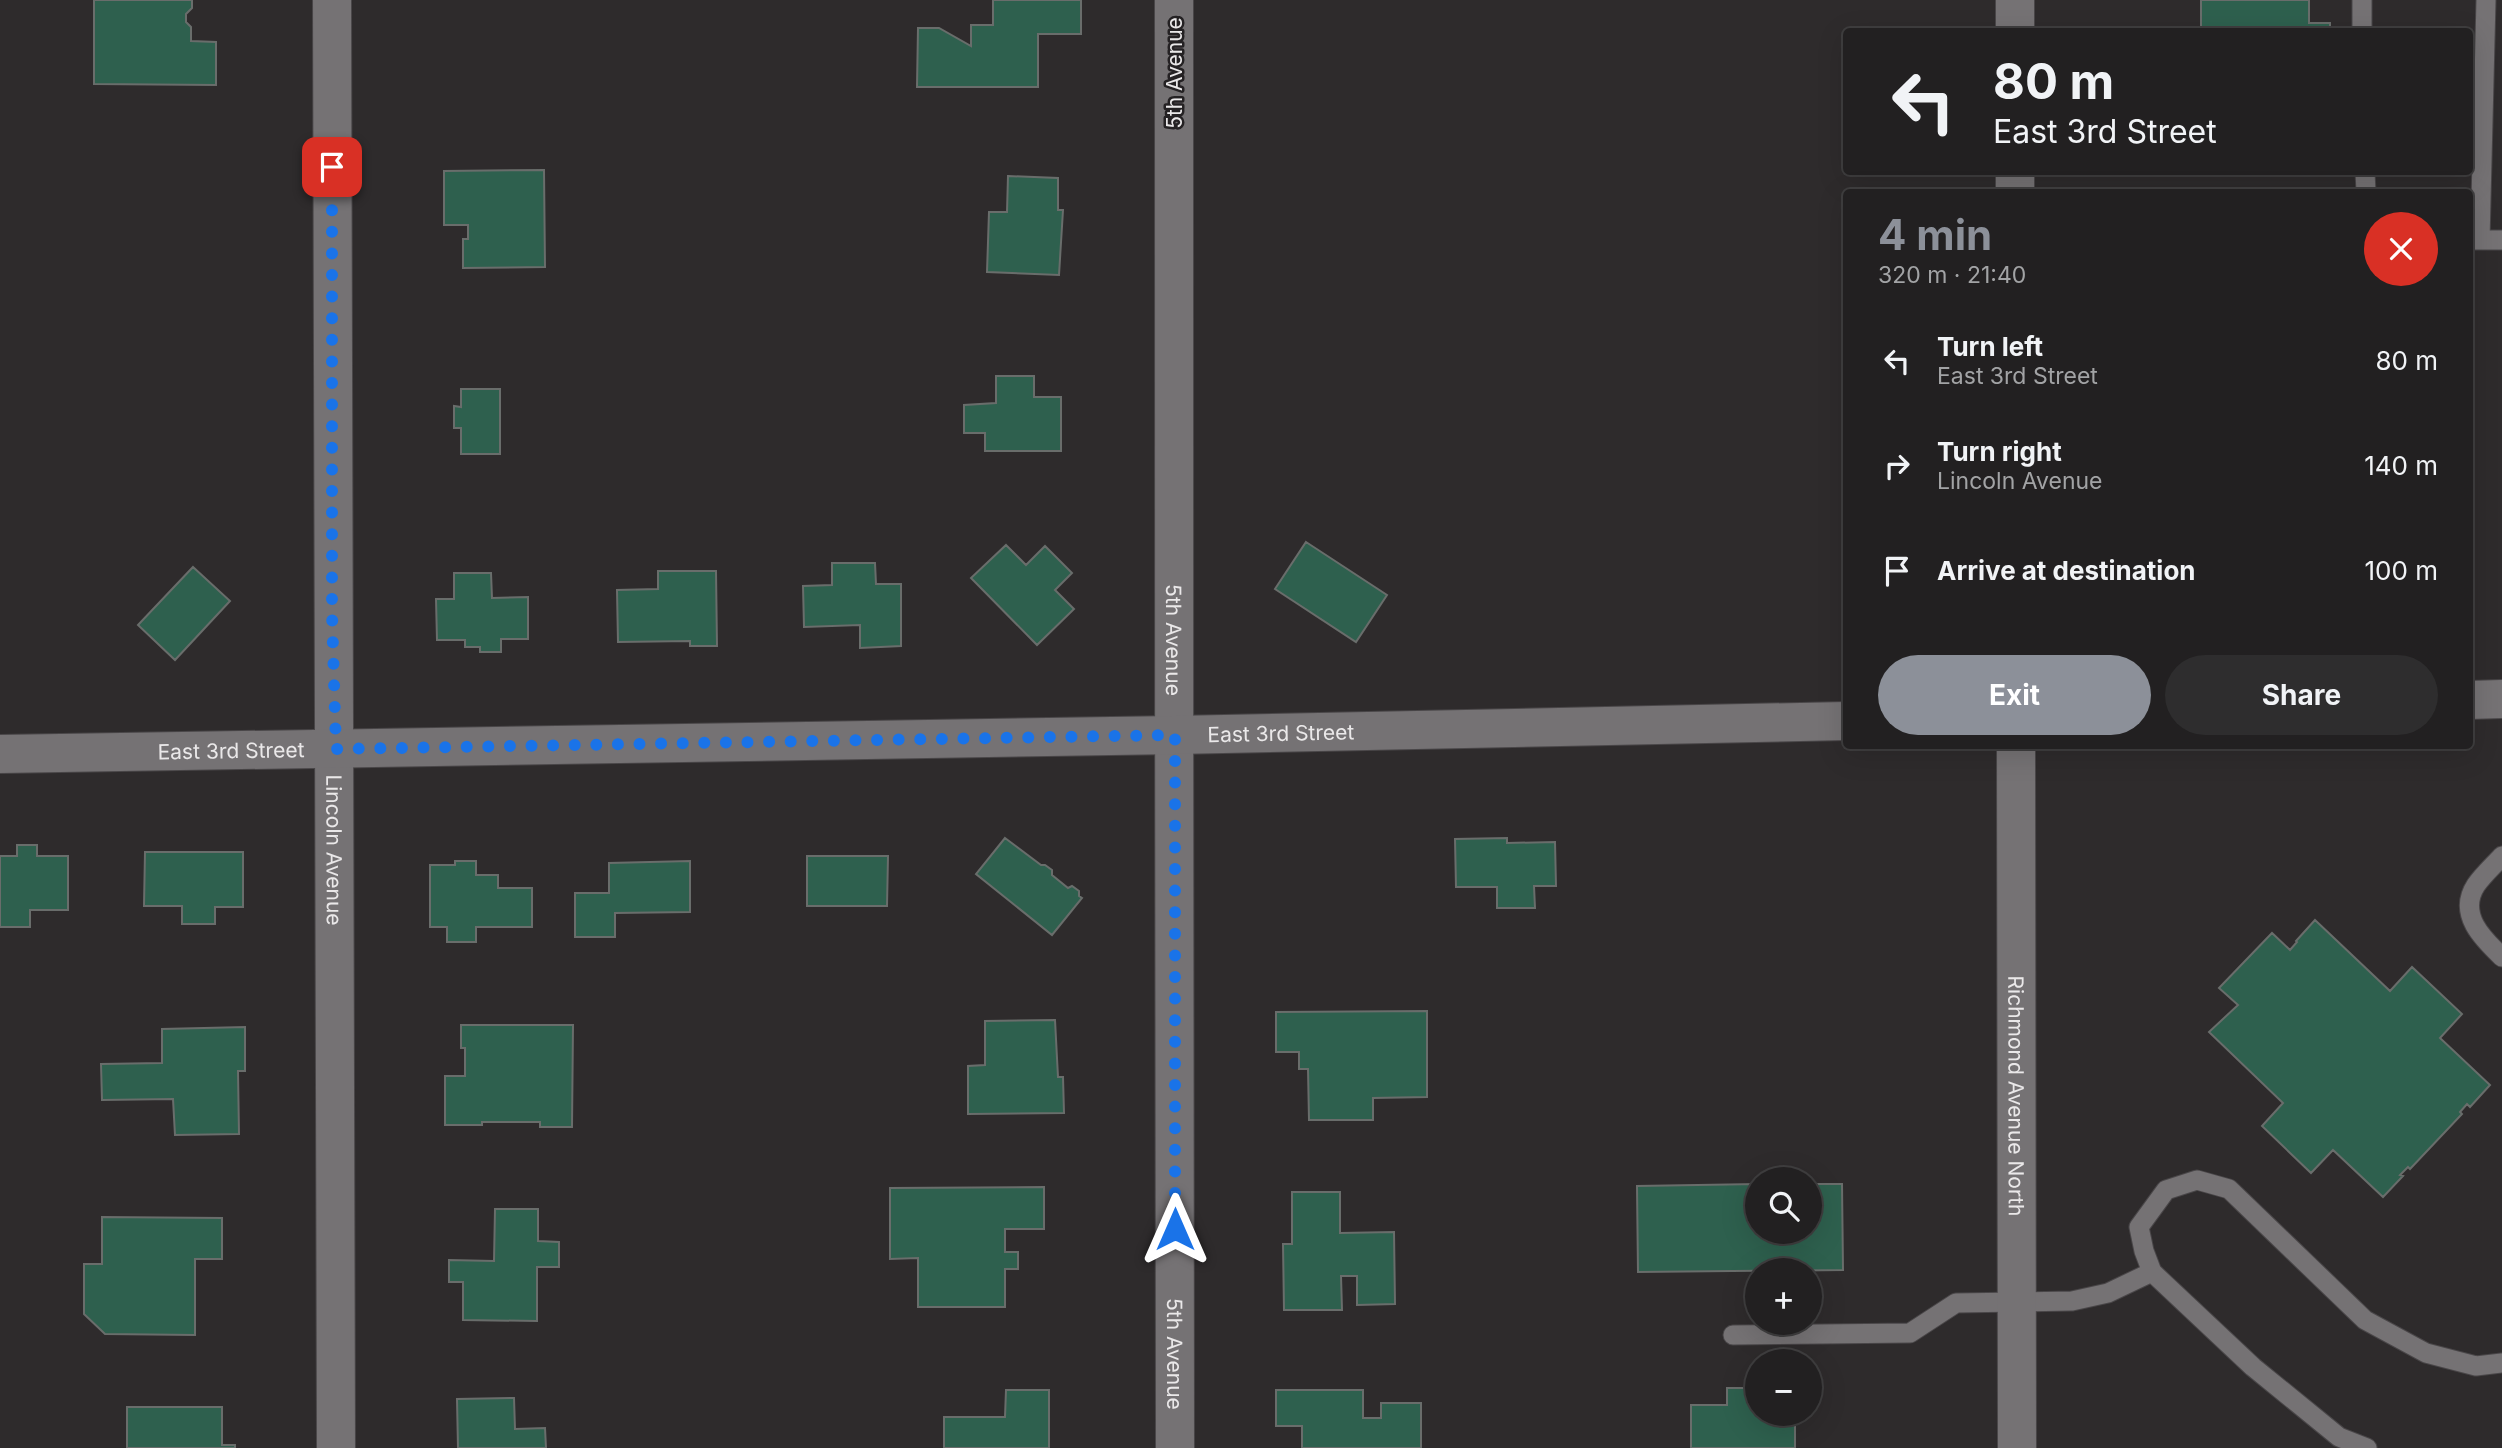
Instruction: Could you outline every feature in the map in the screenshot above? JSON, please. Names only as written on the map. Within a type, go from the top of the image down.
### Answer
[{"type":"street","name":"Lincoln Avenue","points":[[332,0],[336,1448]]},
{"type":"street","name":"5th Avenue","points":[[1174,0],[1172,606],[1175,735],[1175,1448]]},
{"type":"street","points":[[2015,0],[2015,28]]},
{"type":"street","points":[[2473,700],[2502,699]]},
{"type":"street","name":"East 3rd Street","points":[[0,754],[1843,721]]},
{"type":"street","name":"Richmond Avenue North","points":[[2016,749],[2017,1448]]},
{"type":"lane","points":[[2362,0],[2362,28]]},
{"type":"lane","points":[[2486,0],[2474,240],[2502,240]]},
{"type":"lane","points":[[2502,856],[2474,888],[2470,912],[2479,935],[2502,957]]},
{"type":"lane","points":[[2367,1448],[2339,1437],[2275,1385],[2152,1272],[2139,1227],[2166,1189],[2197,1180],[2229,1189],[2365,1320],[2426,1353],[2476,1366],[2502,1363]]},
{"type":"lane","points":[[1733,1335],[1910,1333],[1955,1303],[2073,1301],[2108,1293],[2152,1272]]},
{"type":"building","points":[[94,0],[192,0],[192,8],[186,14],[186,22],[191,27],[191,41],[216,42],[216,85],[94,84]]},
{"type":"building","points":[[993,0],[1081,0],[1081,34],[1038,34],[1038,87],[917,87],[918,28],[939,28],[971,46],[971,25],[993,25]]},
{"type":"building","points":[[2201,0],[2309,0],[2309,23],[2330,23],[2330,28],[2201,28]]},
{"type":"building","points":[[544,170],[545,267],[463,268],[463,239],[468,239],[468,225],[444,225],[444,171]]},
{"type":"building","points":[[1008,176],[1058,178],[1058,210],[1063,210],[1059,275],[987,272],[989,212],[1007,212]]},
{"type":"building","points":[[996,376],[1034,376],[1034,397],[1061,397],[1061,451],[985,451],[985,433],[964,433],[964,405],[996,403]]},
{"type":"building","points":[[461,389],[500,389],[500,454],[461,454],[461,428],[454,428],[454,406],[461,407]]},
{"type":"building","points":[[1306,542],[1387,595],[1356,642],[1275,589]]},
{"type":"building","points":[[1006,545],[1026,565],[1045,546],[1072,573],[1055,590],[1074,609],[1037,645],[971,578]]},
{"type":"building","points":[[832,563],[875,563],[876,584],[901,584],[901,646],[860,648],[860,625],[804,627],[803,586],[832,585]]},
{"type":"building","points":[[193,567],[230,601],[175,660],[138,625]]},
{"type":"building","points":[[658,571],[716,571],[717,646],[690,646],[690,641],[618,642],[617,590],[658,589]]},
{"type":"building","points":[[454,573],[491,573],[492,598],[528,597],[528,639],[501,639],[501,652],[480,652],[480,647],[465,647],[465,640],[437,640],[436,599],[454,599]]},
{"type":"building","points":[[1005,838],[1052,870],[1052,875],[1068,888],[1072,886],[1079,891],[1082,898],[1052,935],[976,874]]},
{"type":"building","points":[[1507,838],[1507,843],[1555,842],[1556,886],[1534,886],[1535,908],[1497,908],[1497,887],[1456,887],[1455,839]]},
{"type":"building","points":[[17,845],[37,845],[37,856],[68,856],[68,910],[30,910],[30,927],[0,927],[0,856],[17,856]]},
{"type":"building","points":[[145,852],[243,852],[243,907],[215,907],[215,924],[182,924],[182,906],[144,906]]},
{"type":"building","points":[[807,856],[888,856],[887,906],[807,906]]},
{"type":"building","points":[[455,861],[476,861],[476,875],[498,875],[498,888],[532,888],[532,927],[476,927],[476,942],[447,942],[447,927],[430,927],[430,865],[455,865]]},
{"type":"building","points":[[690,861],[690,912],[615,913],[615,937],[575,937],[575,893],[609,893],[609,863]]},
{"type":"building","points":[[2315,920],[2390,991],[2412,967],[2462,1014],[2440,1038],[2490,1085],[2470,1107],[2467,1104],[2460,1112],[2462,1114],[2410,1169],[2408,1167],[2400,1175],[2403,1176],[2383,1197],[2333,1150],[2311,1173],[2262,1126],[2283,1103],[2209,1032],[2238,1005],[2219,988],[2272,933],[2290,950]]},
{"type":"building","points":[[1427,1011],[1427,1097],[1373,1098],[1373,1120],[1309,1120],[1308,1069],[1299,1069],[1299,1052],[1276,1052],[1276,1012]]},
{"type":"building","points":[[1055,1020],[1058,1077],[1063,1077],[1064,1113],[968,1114],[968,1066],[985,1065],[985,1021]]},
{"type":"building","points":[[461,1025],[573,1025],[572,1127],[540,1127],[540,1122],[445,1125],[445,1076],[465,1076],[465,1048],[461,1048]]},
{"type":"building","points":[[245,1027],[245,1071],[238,1071],[239,1134],[175,1135],[173,1099],[102,1100],[101,1064],[162,1063],[162,1029]]},
{"type":"building","points":[[1745,1184],[1745,1244],[1822,1244],[1822,1184],[1842,1184],[1843,1270],[1822,1270],[1822,1258],[1745,1258],[1745,1271],[1638,1272],[1637,1186]]},
{"type":"building","points":[[1044,1187],[1044,1229],[1005,1229],[1005,1252],[1018,1252],[1018,1269],[1005,1269],[1005,1307],[918,1307],[918,1258],[890,1259],[890,1188]]},
{"type":"building","points":[[1292,1192],[1340,1192],[1340,1233],[1394,1232],[1395,1304],[1357,1305],[1357,1276],[1341,1276],[1342,1310],[1284,1310],[1283,1244],[1292,1244]]},
{"type":"building","points":[[495,1209],[538,1209],[538,1241],[559,1242],[559,1267],[537,1267],[537,1321],[463,1320],[463,1282],[449,1282],[449,1260],[494,1261]]},
{"type":"building","points":[[102,1217],[222,1218],[222,1259],[195,1259],[195,1335],[105,1334],[84,1314],[84,1264],[102,1264]]},
{"type":"building","points":[[1727,1388],[1745,1388],[1745,1426],[1795,1426],[1795,1448],[1691,1448],[1691,1405],[1727,1405]]},
{"type":"building","points":[[1006,1390],[1049,1390],[1049,1448],[944,1448],[944,1417],[1005,1417]]},
{"type":"building","points":[[1276,1390],[1363,1390],[1363,1418],[1381,1418],[1381,1403],[1421,1403],[1421,1448],[1302,1448],[1302,1426],[1276,1426]]},
{"type":"building","points":[[514,1398],[515,1429],[545,1428],[546,1448],[458,1448],[457,1399]]},
{"type":"building","points":[[127,1407],[222,1407],[222,1445],[235,1445],[235,1448],[127,1448]]},
{"type":"route","points":[[332,167],[332,613],[336,749],[1175,735],[1175,1229]]}]
